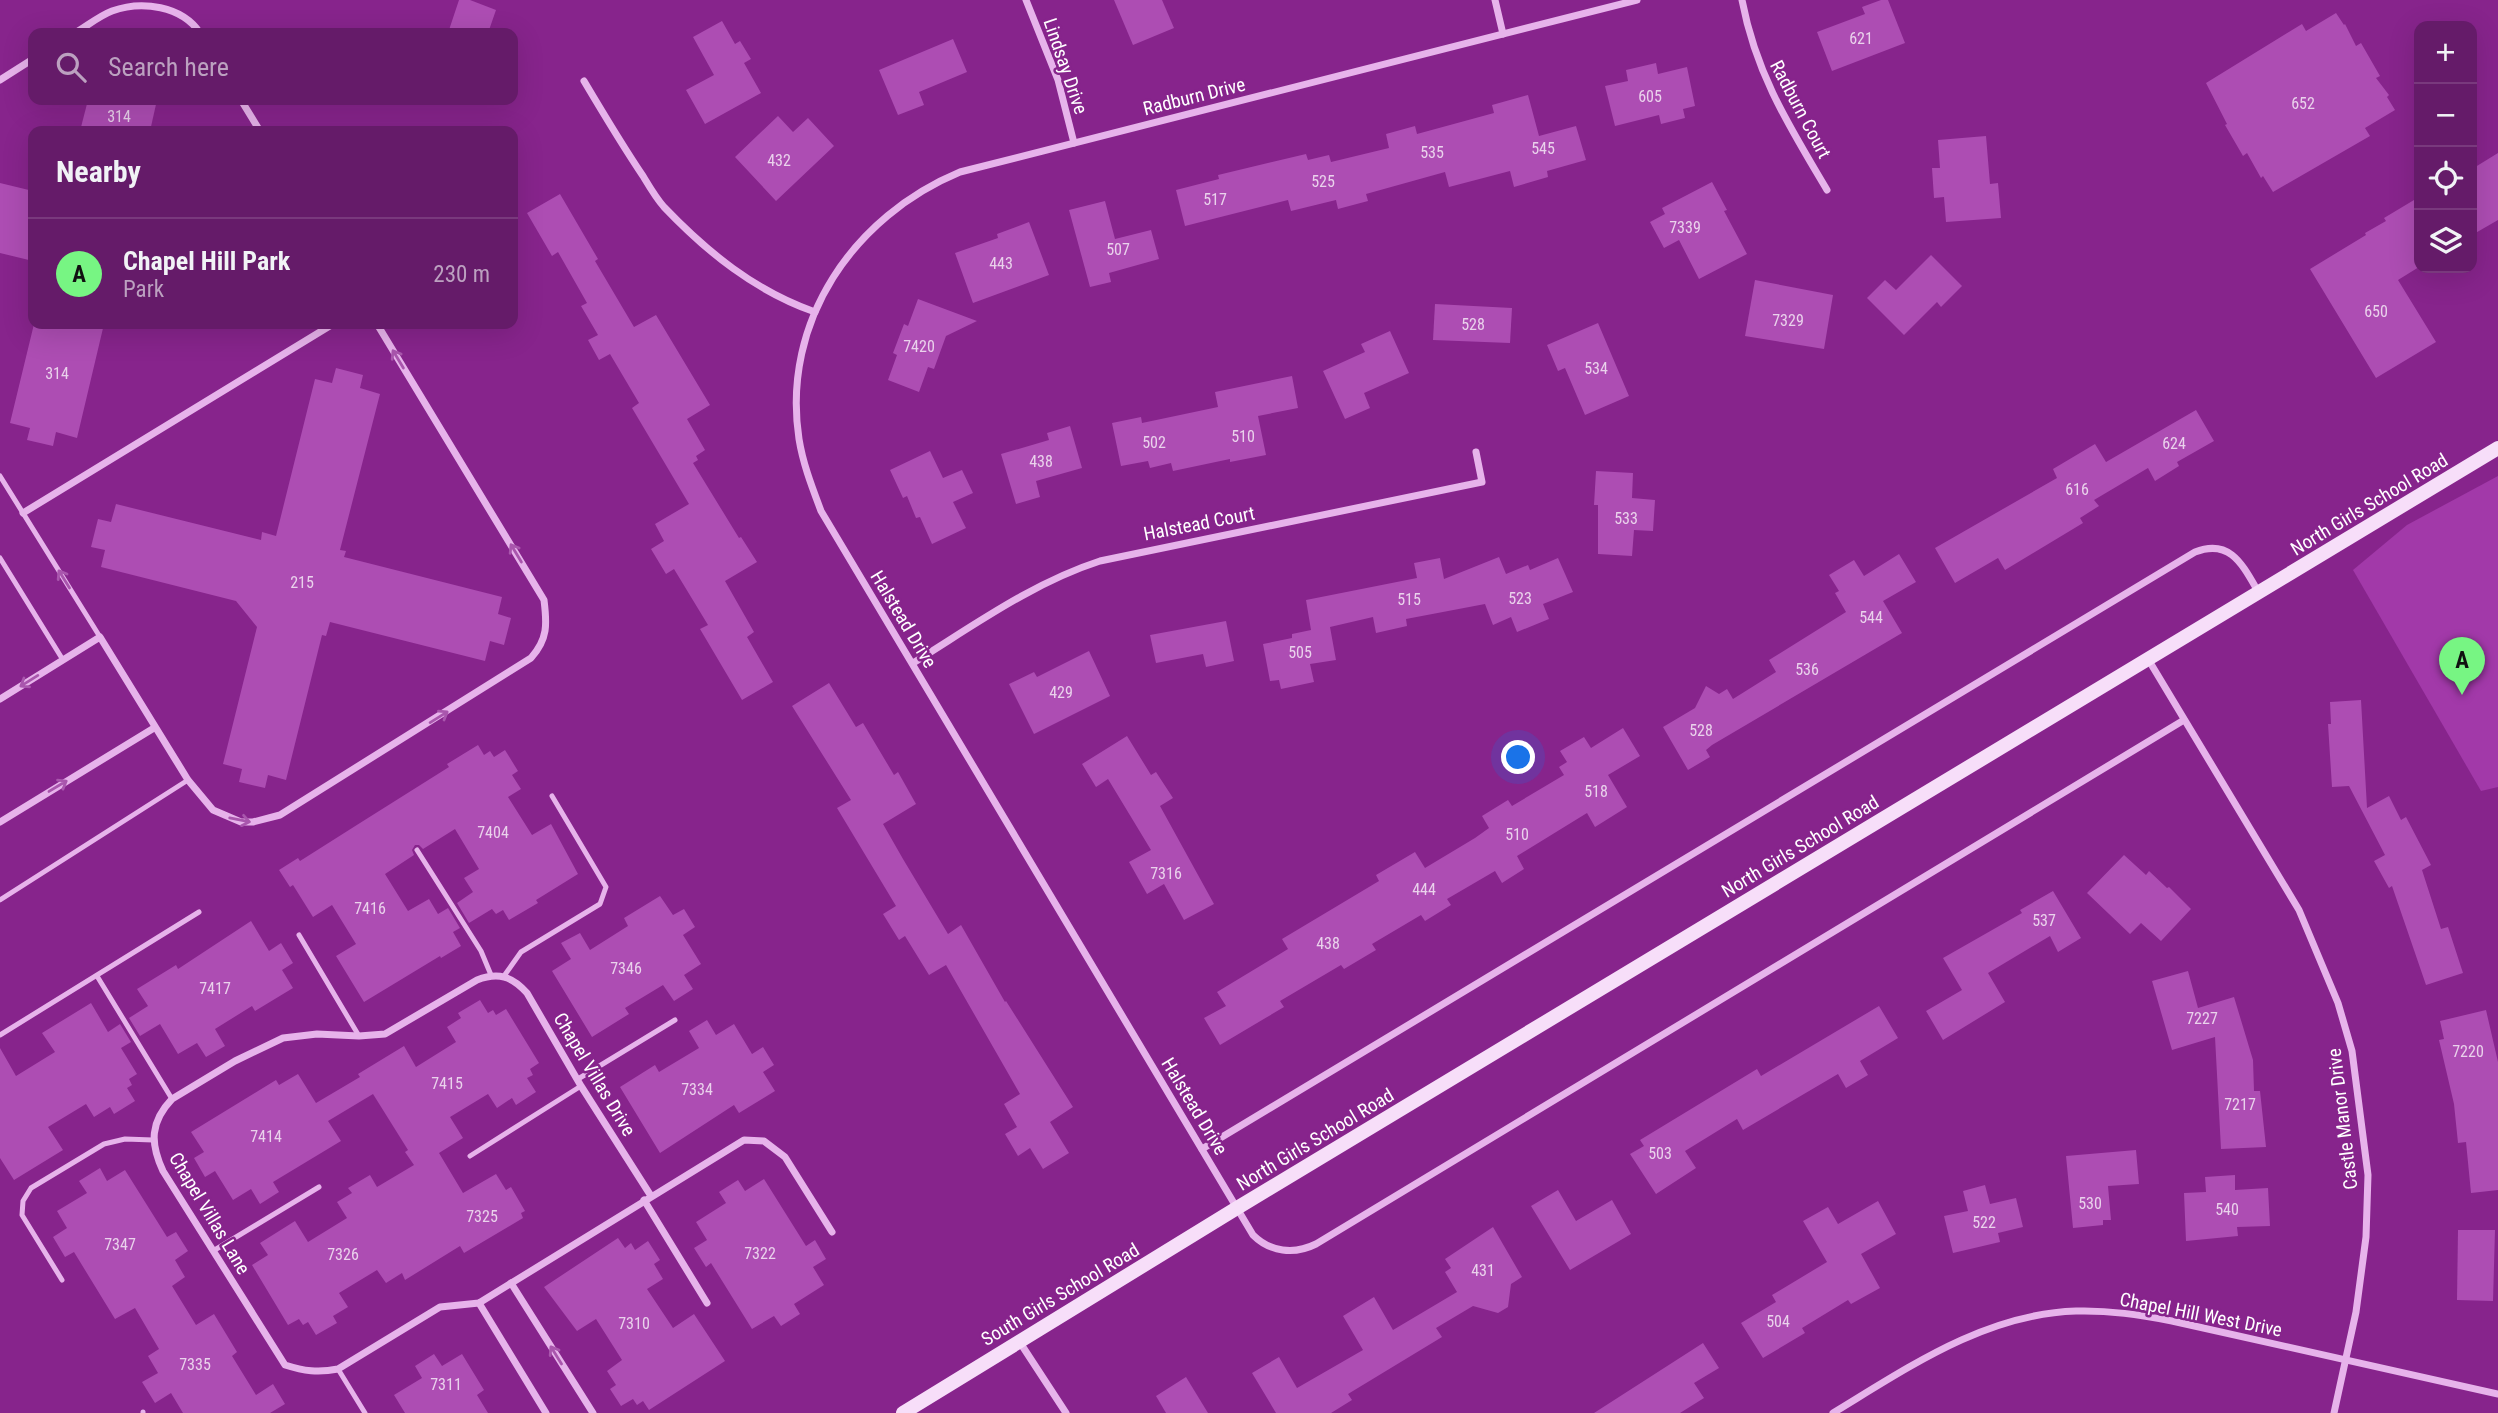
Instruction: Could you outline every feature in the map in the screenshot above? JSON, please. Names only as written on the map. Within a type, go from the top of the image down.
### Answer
[{"type":"main road","name":"North Girls School Road","points":[[1237,1208],[2498,448]]},
{"type":"main road","name":"South Girls School Road","points":[[902,1413],[1237,1208]]},
{"type":"street","name":"Lindsay Drive","points":[[1026,0],[1058,80],[1074,143]]},
{"type":"street","points":[[1495,0],[1503,34]]},
{"type":"street","name":"Radburn Drive","points":[[815,312],[846,257],[872,228],[902,202],[960,172],[1637,0]]},
{"type":"street","name":"Radburn Court","points":[[1742,0],[1747,27],[1767,85],[1827,190]]},
{"type":"street","points":[[83,28],[111,11],[138,5],[170,10],[196,28]]},
{"type":"street","points":[[0,80],[28,62]]},
{"type":"street","points":[[584,81],[662,205],[688,233],[727,266],[781,298],[815,312]]},
{"type":"street","points":[[244,105],[257,126]]},
{"type":"street","name":"Halstead Drive","points":[[815,312],[804,349],[798,387],[799,438],[807,475],[821,511],[1237,1208]]},
{"type":"street","points":[[23,513],[325,329]]},
{"type":"street","points":[[1,698],[100,637],[188,780],[218,814],[241,822],[270,819],[525,664],[537,652],[545,638],[546,611],[540,592],[380,329]]},
{"type":"street","name":"Halstead Court","points":[[913,663],[1067,573],[1100,561],[1482,482],[1476,452]]},
{"type":"street","points":[[1202,1149],[2194,552],[2216,548],[2227,551],[2241,561],[2259,593]]},
{"type":"street","name":"Castle Manor Drive","points":[[2148,659],[2300,910],[2338,1003],[2352,1051],[2368,1175],[2366,1237],[2362,1275],[2334,1413]]},
{"type":"street","name":"North Girls School Road","points":[[1237,1208],[1253,1235],[1279,1250],[1294,1251],[1315,1244],[2185,720]]},
{"type":"street","points":[[0,822],[154,727]]},
{"type":"street","points":[[172,1099],[235,1061],[283,1038],[317,1034],[359,1037],[386,1034],[477,980],[491,975],[504,976]]},
{"type":"street","name":"Chapel Villas Drive","points":[[504,976],[518,982],[527,993],[707,1303]]},
{"type":"street","name":"Chapel Villas Lane","points":[[172,1099],[160,1111],[153,1140],[155,1155],[285,1365],[306,1371],[324,1372],[338,1369],[440,1307],[479,1303],[511,1283]]},
{"type":"street","points":[[593,1413],[511,1283],[744,1140],[764,1141],[785,1157],[832,1231]]},
{"type":"street","points":[[479,1303],[546,1413]]},
{"type":"street","name":"Chapel Hill West Drive","points":[[1833,1413],[1964,1338],[2011,1321],[2049,1313],[2085,1311],[2134,1314],[2498,1394]]},
{"type":"street","points":[[1019,1341],[1066,1413]]},
{"type":"lane","points":[[0,476],[100,637]]},
{"type":"lane","points":[[0,558],[63,660]]},
{"type":"lane","points":[[0,900],[188,780]]},
{"type":"lane","points":[[504,976],[522,952],[600,904],[606,887],[552,796]]},
{"type":"lane","points":[[417,850],[481,951],[491,975]]},
{"type":"lane","points":[[0,1035],[199,912]]},
{"type":"lane","points":[[299,935],[359,1037]]},
{"type":"lane","points":[[97,976],[172,1099]]},
{"type":"lane","points":[[470,1156],[675,1020]]},
{"type":"lane","points":[[62,1280],[22,1215],[23,1201],[31,1188],[104,1144],[125,1139],[153,1140]]},
{"type":"lane","points":[[213,1251],[319,1187]]},
{"type":"lane","points":[[338,1369],[365,1413]]},
{"type":"shaded area","points":[[2498,476],[2498,787],[2481,791],[2353,570],[2407,525]]},
{"type":"building","points":[[459,0],[470,0],[496,10],[490,28],[450,28]]},
{"type":"building","points":[[1114,0],[1162,0],[1174,28],[1133,45]]},
{"type":"building","points":[[1888,0],[1905,43],[1832,71],[1817,32],[1865,14],[1862,7]]},
{"type":"building","points":[[2336,13],[2356,46],[2361,43],[2380,76],[2376,78],[2389,95],[2387,97],[2395,110],[2365,128],[2370,136],[2273,192],[2263,176],[2261,178],[2247,153],[2243,156],[2206,83],[2302,24],[2306,31]]},
{"type":"building","points":[[722,21],[735,44],[740,41],[751,59],[744,63],[761,93],[705,124],[686,90],[714,75],[693,37]]},
{"type":"building","points":[[953,39],[967,72],[919,92],[924,105],[898,115],[879,70]]},
{"type":"building","points":[[1656,63],[1658,74],[1687,67],[1695,106],[1683,109],[1685,118],[1661,124],[1659,115],[1615,126],[1605,86],[1628,81],[1626,70]]},
{"type":"building","points":[[1528,95],[1539,136],[1576,126],[1586,160],[1547,171],[1548,177],[1514,187],[1510,171],[1449,187],[1445,172],[1366,194],[1368,201],[1338,209],[1336,200],[1291,211],[1288,200],[1185,226],[1176,190],[1219,179],[1218,175],[1306,154],[1308,160],[1329,155],[1331,162],[1389,148],[1386,134],[1415,126],[1417,134],[1494,113],[1492,105]]},
{"type":"building","points":[[87,105],[156,105],[151,126],[81,126]]},
{"type":"building","points":[[778,116],[793,132],[808,118],[834,146],[776,201],[735,157]]},
{"type":"building","points":[[1986,136],[1990,184],[1998,183],[2001,218],[1946,222],[1944,197],[1934,198],[1932,168],[1940,168],[1938,140]]},
{"type":"building","points":[[2498,153],[2498,220],[2477,232],[2477,210],[2477,166]]},
{"type":"building","points":[[1712,182],[1747,254],[1699,279],[1679,240],[1664,248],[1650,222],[1665,214],[1662,208]]},
{"type":"building","points":[[0,183],[28,190],[28,260],[0,253]]},
{"type":"building","points":[[560,194],[634,327],[656,315],[710,405],[687,419],[705,450],[696,456],[698,460],[693,463],[757,562],[725,581],[754,632],[747,637],[773,682],[742,700],[700,629],[708,625],[674,569],[666,574],[651,549],[664,541],[655,524],[689,504],[632,408],[639,403],[610,354],[599,360],[588,340],[598,335],[581,306],[587,303],[558,252],[552,256],[527,213]]},
{"type":"building","points":[[2414,200],[2414,270],[2398,280],[2436,342],[2376,378],[2310,269],[2366,235],[2365,233],[2386,221],[2384,218]]},
{"type":"building","points":[[1105,201],[1115,239],[1151,230],[1159,259],[1109,273],[1111,282],[1090,287],[1069,210]]},
{"type":"building","points":[[1029,222],[1049,275],[973,303],[955,253],[998,238],[997,234]]},
{"type":"building","points":[[1931,255],[1962,286],[1941,307],[1937,302],[1904,335],[1867,298],[1885,280],[1896,290]]},
{"type":"building","points":[[1755,280],[1833,295],[1824,349],[1745,336]]},
{"type":"building","points":[[918,299],[977,321],[946,336],[934,369],[928,367],[919,392],[888,380],[897,355],[893,353],[904,324],[908,326]]},
{"type":"building","points":[[1435,304],[1512,308],[1510,343],[1433,340]]},
{"type":"building","points":[[1598,323],[1629,396],[1585,415],[1565,368],[1558,371],[1547,345]]},
{"type":"building","points":[[33,329],[103,329],[77,438],[56,432],[53,446],[27,440],[30,428],[10,423]]},
{"type":"building","points":[[1390,331],[1409,373],[1364,393],[1370,408],[1345,419],[1323,371],[1365,352],[1361,344]]},
{"type":"building","points":[[336,368],[363,375],[360,388],[380,394],[340,550],[346,551],[344,557],[502,597],[498,614],[511,618],[504,645],[490,641],[485,661],[330,622],[326,636],[322,635],[286,780],[268,775],[265,788],[239,782],[242,769],[223,764],[257,627],[236,601],[101,567],[105,550],[91,547],[98,519],[111,522],[116,504],[261,540],[262,532],[276,536],[315,379],[332,383]]},
{"type":"building","points":[[1292,376],[1298,408],[1258,416],[1266,455],[1230,462],[1230,459],[1173,471],[1171,463],[1150,468],[1148,461],[1121,466],[1112,423],[1141,417],[1142,423],[1218,407],[1215,392]]},
{"type":"building","points":[[2196,410],[2214,441],[2177,462],[2179,466],[2155,481],[2148,468],[2094,500],[2099,506],[2080,518],[2083,523],[2005,570],[1998,558],[1955,583],[1935,548],[2057,478],[2053,469],[2095,444],[2106,462]]},
{"type":"building","points":[[1070,426],[1082,468],[1036,481],[1040,497],[1016,504],[1001,454],[1049,440],[1047,433]]},
{"type":"building","points":[[930,451],[943,478],[962,470],[973,493],[953,502],[966,528],[932,544],[920,517],[916,518],[907,496],[903,498],[890,470]]},
{"type":"building","points":[[1596,471],[1633,473],[1632,498],[1655,500],[1653,531],[1634,530],[1632,556],[1598,554],[1598,505],[1594,505]]},
{"type":"building","points":[[1899,554],[1916,582],[1883,601],[1902,633],[1712,745],[1706,750],[1710,757],[1688,770],[1663,727],[1695,708],[1706,686],[1719,694],[1727,689],[1733,699],[1776,672],[1769,660],[1846,612],[1835,593],[1839,591],[1829,575],[1854,560],[1864,576]]},
{"type":"building","points":[[1499,557],[1506,574],[1528,565],[1530,570],[1558,558],[1573,592],[1543,604],[1549,619],[1517,632],[1511,617],[1493,625],[1485,604],[1406,619],[1407,626],[1376,633],[1373,617],[1330,627],[1336,660],[1310,664],[1314,682],[1281,689],[1279,680],[1270,681],[1263,644],[1292,638],[1292,634],[1311,630],[1306,600],[1417,578],[1414,563],[1440,558],[1444,579]]},
{"type":"building","points":[[1226,621],[1234,661],[1206,667],[1203,654],[1156,663],[1150,635]]},
{"type":"building","points":[[1089,651],[1110,696],[1034,734],[1009,684],[1034,672],[1037,677]]},
{"type":"building","points":[[829,683],[856,727],[863,723],[894,775],[898,772],[916,804],[883,824],[903,859],[948,934],[961,925],[1005,1002],[1073,1107],[1050,1122],[1069,1153],[1043,1169],[1030,1148],[1018,1156],[1005,1134],[1017,1127],[1004,1104],[1020,1094],[946,965],[929,975],[905,936],[899,940],[883,914],[896,906],[837,808],[851,800],[792,706]]},
{"type":"building","points":[[2361,700],[2367,808],[2389,796],[2401,820],[2406,817],[2431,865],[2422,870],[2441,929],[2448,927],[2463,973],[2426,985],[2392,886],[2389,888],[2374,861],[2385,855],[2349,786],[2332,787],[2328,724],[2331,724],[2330,702]]},
{"type":"building","points":[[1623,728],[1640,756],[1608,775],[1627,807],[1595,827],[1587,813],[1517,856],[1524,869],[1502,883],[1495,871],[1447,899],[1451,905],[1425,921],[1421,915],[1372,944],[1376,950],[1344,969],[1341,965],[1280,1001],[1284,1007],[1220,1045],[1204,1018],[1226,1006],[1217,992],[1288,949],[1282,939],[1379,881],[1376,875],[1415,852],[1425,868],[1475,838],[1489,828],[1482,816],[1508,800],[1512,806],[1564,775],[1559,767],[1567,762],[1560,751],[1584,737],[1591,748]]},
{"type":"building","points":[[1127,736],[1151,775],[1156,772],[1173,798],[1160,806],[1214,904],[1184,920],[1164,884],[1147,894],[1129,862],[1151,850],[1108,779],[1096,787],[1082,764]]},
{"type":"building","points":[[478,745],[484,755],[490,751],[494,757],[505,750],[518,771],[512,775],[521,789],[508,797],[532,835],[551,824],[578,874],[509,920],[503,910],[496,914],[492,909],[469,923],[457,903],[473,892],[464,878],[479,869],[455,829],[423,849],[415,845],[412,850],[414,855],[385,874],[408,911],[429,899],[438,914],[448,908],[460,928],[453,932],[461,946],[364,1002],[336,956],[356,944],[332,905],[313,917],[293,885],[290,887],[279,870],[298,858],[300,861],[449,767],[447,764]]},
{"type":"building","points":[[2124,855],[2146,875],[2149,871],[2169,887],[2191,909],[2161,941],[2141,923],[2130,934],[2087,893]]},
{"type":"building","points":[[2053,891],[2081,938],[2058,952],[2050,936],[1988,973],[2005,1002],[1943,1040],[1926,1011],[1962,990],[1943,958],[2022,913],[2020,910]]},
{"type":"building","points":[[660,896],[673,915],[684,909],[695,927],[683,935],[701,964],[684,975],[693,989],[674,1001],[663,985],[625,1008],[629,1014],[592,1037],[552,971],[571,959],[561,943],[580,933],[590,950],[628,926],[624,918]]},
{"type":"building","points":[[251,921],[269,951],[281,943],[293,963],[282,970],[293,988],[255,1011],[252,1006],[215,1029],[225,1046],[206,1057],[197,1043],[178,1054],[160,1024],[140,1036],[129,1018],[148,1006],[137,989],[176,965],[178,969]]},
{"type":"building","points":[[2188,971],[2198,1008],[2234,997],[2253,1060],[2254,1091],[2260,1091],[2266,1147],[2221,1149],[2215,1037],[2172,1050],[2152,981]]},
{"type":"building","points":[[480,1000],[488,1013],[493,1010],[496,1015],[506,1009],[539,1063],[530,1069],[533,1075],[527,1078],[536,1092],[516,1105],[512,1098],[497,1108],[488,1094],[450,1117],[463,1138],[439,1153],[463,1193],[496,1174],[506,1190],[511,1187],[525,1211],[521,1213],[523,1218],[464,1253],[460,1246],[405,1280],[402,1273],[386,1283],[377,1270],[339,1293],[348,1307],[333,1316],[337,1323],[316,1335],[308,1322],[303,1325],[299,1319],[288,1325],[252,1265],[268,1255],[260,1243],[295,1221],[308,1242],[347,1218],[337,1202],[352,1193],[348,1188],[370,1175],[377,1187],[414,1165],[405,1152],[408,1150],[373,1094],[328,1121],[341,1141],[273,1182],[279,1192],[260,1204],[251,1189],[233,1200],[215,1171],[205,1177],[194,1158],[204,1152],[191,1132],[276,1080],[279,1085],[298,1074],[316,1103],[404,1046],[416,1067],[456,1042],[447,1027],[461,1018],[458,1013]]},
{"type":"building","points":[[91,1003],[108,1032],[120,1024],[131,1042],[121,1048],[137,1074],[129,1079],[132,1085],[127,1088],[135,1101],[114,1114],[110,1107],[94,1117],[86,1104],[48,1127],[63,1150],[14,1180],[0,1158],[0,1048],[16,1076],[55,1052],[42,1033]]},
{"type":"building","points":[[1879,1006],[1898,1038],[1860,1061],[1868,1075],[1846,1088],[1838,1074],[1743,1130],[1737,1119],[1685,1151],[1696,1168],[1656,1194],[1630,1154],[1644,1146],[1640,1140],[1757,1069],[1761,1076]]},
{"type":"building","points":[[2486,1010],[2498,1062],[2498,1190],[2471,1193],[2466,1142],[2458,1143],[2454,1104],[2439,1040],[2444,1039],[2440,1021]]},
{"type":"building","points":[[707,1020],[716,1035],[734,1024],[752,1054],[763,1047],[774,1065],[763,1072],[775,1091],[739,1113],[734,1105],[660,1153],[620,1087],[655,1065],[659,1072],[699,1048],[689,1031]]},
{"type":"building","points":[[2136,1150],[2139,1184],[2108,1186],[2111,1220],[2103,1220],[2103,1225],[2073,1228],[2066,1156]]},
{"type":"building","points":[[100,1168],[107,1181],[125,1170],[167,1237],[176,1232],[188,1251],[175,1260],[185,1277],[172,1286],[196,1325],[214,1314],[237,1352],[232,1356],[256,1395],[273,1384],[285,1404],[270,1413],[183,1413],[171,1393],[155,1403],[142,1382],[158,1373],[148,1356],[159,1349],[135,1308],[115,1319],[74,1252],[65,1257],[53,1237],[67,1228],[57,1211],[87,1193],[79,1181]]},
{"type":"building","points":[[2235,1175],[2235,1190],[2268,1188],[2270,1226],[2237,1227],[2238,1236],[2186,1241],[2184,1193],[2206,1192],[2205,1177]]},
{"type":"building","points":[[764,1179],[806,1246],[815,1240],[826,1259],[813,1267],[824,1285],[794,1304],[800,1314],[781,1326],[774,1316],[752,1329],[711,1263],[706,1267],[694,1248],[707,1240],[696,1222],[726,1203],[719,1192],[738,1180],[745,1191]]},
{"type":"building","points":[[1985,1185],[1990,1204],[2016,1198],[2023,1227],[1998,1233],[2000,1242],[1953,1253],[1944,1216],[1968,1211],[1963,1191]]},
{"type":"building","points":[[1558,1190],[1576,1221],[1612,1200],[1631,1234],[1570,1270],[1531,1206]]},
{"type":"building","points":[[1878,1201],[1896,1234],[1861,1254],[1880,1288],[1851,1304],[1848,1300],[1802,1328],[1805,1333],[1763,1358],[1741,1323],[1776,1302],[1772,1295],[1827,1262],[1803,1221],[1828,1207],[1838,1224]]},
{"type":"building","points":[[1493,1227],[1522,1277],[1511,1284],[1508,1307],[1498,1313],[1473,1306],[1436,1328],[1442,1337],[1348,1394],[1352,1400],[1331,1413],[1276,1413],[1252,1373],[1279,1357],[1297,1388],[1363,1350],[1343,1316],[1374,1297],[1393,1330],[1457,1292],[1445,1272],[1451,1268],[1445,1259]]},
{"type":"building","points":[[2458,1230],[2495,1230],[2493,1301],[2457,1300]]},
{"type":"building","points":[[618,1238],[625,1248],[631,1243],[635,1250],[648,1241],[660,1260],[654,1264],[663,1279],[647,1289],[673,1328],[694,1314],[725,1361],[649,1410],[643,1401],[637,1405],[633,1399],[621,1406],[610,1389],[616,1385],[607,1371],[622,1360],[596,1319],[577,1331],[544,1287]]},
{"type":"building","points":[[1703,1343],[1719,1368],[1694,1383],[1704,1398],[1680,1413],[1594,1413]]},
{"type":"building","points":[[434,1354],[442,1366],[462,1354],[484,1390],[477,1395],[488,1413],[405,1413],[394,1395],[422,1378],[415,1366]]},
{"type":"building","points":[[1186,1377],[1208,1413],[1166,1413],[1156,1396]]},
{"type":"place","name":"Chapel Hill Park","points":[[2462,695]]}]
